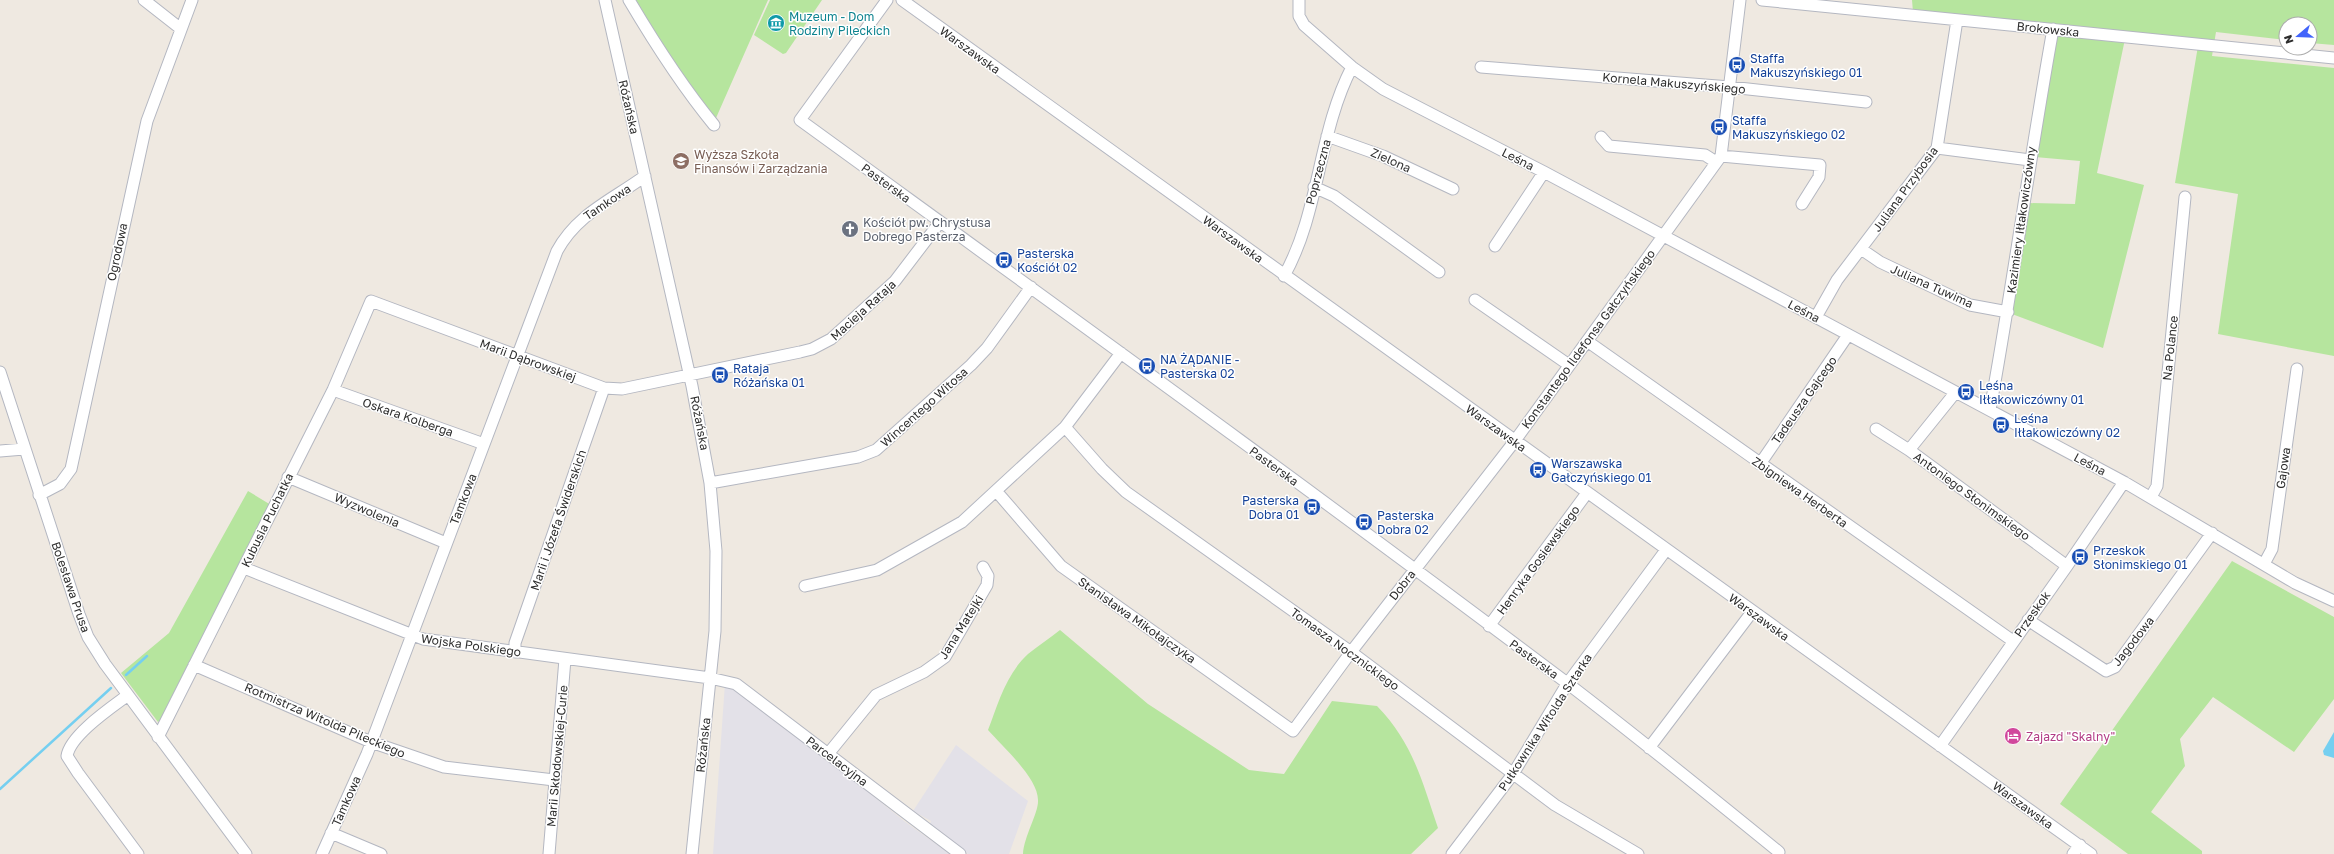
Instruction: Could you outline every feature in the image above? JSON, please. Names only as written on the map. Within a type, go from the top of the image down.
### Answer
[{"type":"street","points":[[144,0],[181,29]]},
{"type":"street","name":"Ogrodowa","points":[[39,495],[60,484],[71,469],[147,120],[192,0]]},
{"type":"street","name":"Różańska","points":[[604,0],[689,373],[710,483],[716,551],[716,595],[710,678],[692,854]]},
{"type":"street","points":[[629,0],[658,51],[684,89],[714,125]]},
{"type":"street","name":"Pasterska","points":[[887,0],[800,120],[1031,287],[1415,569],[1650,748],[1779,852]]},
{"type":"street","name":"Warszawska","points":[[902,0],[1514,442],[1940,746],[2076,850],[2092,854]]},
{"type":"street","name":"Leśna","points":[[1299,0],[1299,16],[1304,25],[1352,67],[1383,89],[1544,172],[1661,236],[2124,482],[2264,564],[2334,601]]},
{"type":"street","points":[[1718,159],[1730,87],[1740,0]]},
{"type":"street","name":"Brokowska","points":[[1762,0],[2334,58]]},
{"type":"street","name":"Juliana Przybosia","points":[[1816,317],[1837,280],[1937,148],[1957,20]]},
{"type":"street","name":"Kazimiery Iłłakowiczówny","points":[[1990,410],[2008,312],[2030,160],[2053,29]]},
{"type":"street","name":"Poprzeczna","points":[[1284,276],[1296,253],[1343,84],[1352,67]]},
{"type":"street","name":"Kornela Makuszyńskiego","points":[[1481,67],[1730,87],[1866,102]]},
{"type":"street","name":"Zielona","points":[[1328,136],[1384,156],[1453,189]]},
{"type":"street","points":[[1601,137],[1609,146],[1705,156],[1718,159],[1820,165],[1819,177],[1802,204]]},
{"type":"street","points":[[1937,148],[2030,160]]},
{"type":"street","name":"Konstantego Ildefonsa Gałczyńskiego","points":[[1514,442],[1661,236],[1718,159]]},
{"type":"street","points":[[1495,246],[1544,172]]},
{"type":"street","name":"Tamkowa","points":[[322,854],[371,742],[557,252],[566,234],[591,212],[645,176]]},
{"type":"street","points":[[1314,187],[1334,196],[1439,272]]},
{"type":"street","name":"Na Polance","points":[[2151,497],[2157,486],[2185,197]]},
{"type":"street","name":"Macieja Rataja","points":[[689,373],[800,352],[821,346],[835,336],[895,281],[940,222]]},
{"type":"street","name":"Juliana Tuwima","points":[[1861,249],[1880,262],[1970,305],[2008,312]]},
{"type":"street","name":"Wincentego Witosa","points":[[710,483],[858,457],[876,450],[976,360],[987,348],[1031,287]]},
{"type":"street","points":[[1475,300],[1569,365]]},
{"type":"street","name":"Marii Dąbrowskiej","points":[[371,301],[604,388],[622,389],[689,373]]},
{"type":"street","name":"Kubusia Puchatka","points":[[158,736],[244,568],[332,390],[371,301]]},
{"type":"street","name":"Tadeusza Gajcego","points":[[1760,464],[1848,335]]},
{"type":"street","name":"Zbigniewa Herberta","points":[[1587,341],[2013,641]]},
{"type":"street","points":[[805,586],[877,570],[953,528],[997,492],[1065,427],[1121,353]]},
{"type":"street","name":"Gajowa","points":[[2264,564],[2272,550],[2297,369]]},
{"type":"street","name":"Bolesława Prusa","points":[[0,372],[83,626],[96,651],[246,854]]},
{"type":"street","name":"Marii i Józefa Świderskich","points":[[515,652],[515,643],[604,388]]},
{"type":"street","name":"Oskara Kolberga","points":[[332,390],[484,444]]},
{"type":"street","points":[[1909,450],[1955,393]]},
{"type":"street","name":"Tomasza Nocznickiego","points":[[1065,427],[1102,469],[1126,492],[1351,652],[1556,805],[1638,854]]},
{"type":"street","name":"Antoniego Słonimskiego","points":[[1876,429],[1909,450],[2068,566]]},
{"type":"street","name":"Dobra","points":[[1293,730],[1351,652],[1514,442]]},
{"type":"street","points":[[0,451],[24,449]]},
{"type":"street","name":"Wyzwolenia","points":[[288,477],[446,543]]},
{"type":"street","name":"Przeskok","points":[[1940,746],[2013,641],[2068,566],[2124,482]]},
{"type":"street","name":"Stanisława Mikołajczyka","points":[[997,492],[1061,566],[1293,730]]},
{"type":"street","name":"Henryka Gosiewskiego","points":[[1489,626],[1587,493]]},
{"type":"street","name":"Jagodowa","points":[[2028,620],[2106,671],[2115,667],[2212,533]]},
{"type":"street","name":"Pułkownika Witolda Sztarka","points":[[1452,854],[1513,774],[1567,684],[1666,550]]},
{"type":"street","name":"Jana Matejki","points":[[828,754],[866,704],[876,695],[924,672],[945,657],[987,585],[988,576],[983,567]]},
{"type":"street","name":"Wojska Polskiego","points":[[244,568],[411,636],[515,652],[710,678]]},
{"type":"street","points":[[1650,748],[1752,612]]},
{"type":"street","name":"Marii Skłodowskiej-Curie","points":[[549,854],[565,658]]},
{"type":"street","name":"Rotmistrza Witolda Pileckiego","points":[[194,665],[371,742],[444,767],[554,780]]},
{"type":"street","name":"Parcelacyjna","points":[[710,678],[736,684],[960,854]]},
{"type":"street","points":[[128,695],[101,715],[72,744],[67,756],[138,854]]},
{"type":"street","points":[[331,833],[381,854]]},
{"type":"street","points":[[1460,845],[1466,854]]},
{"type":"shaded area","points":[[725,683],[830,761],[904,821],[950,854],[713,854]]},
{"type":"shaded area","points":[[956,745],[1028,801],[1009,854],[968,854],[930,824],[931,821],[913,811]]},
{"type":"green space","points":[[636,0],[768,0],[716,118],[673,61]]},
{"type":"green space","points":[[770,0],[822,0],[786,53],[783,54],[754,35]]},
{"type":"green space","points":[[1912,0],[2334,0],[2334,45],[2318,44],[2318,16],[2278,16],[2278,39],[2216,32],[2212,56],[2334,68],[2334,356],[2218,334],[2238,194],[2175,183],[2198,46],[2125,39],[2097,173],[2144,185],[2103,348],[2012,314],[2028,203],[2075,204],[2080,161],[2035,157],[2057,32],[1913,12]]},
{"type":"green space","points":[[248,491],[271,505],[164,717],[158,722],[121,673],[169,633]]},
{"type":"green space","points":[[2232,561],[2334,617],[2334,699],[2294,752],[2213,697],[2180,739],[2185,766],[2151,812],[2202,851],[2202,854],[2128,854],[2060,804]]},
{"type":"green space","points":[[1060,630],[1148,704],[1249,770],[1284,774],[1332,701],[1377,706],[1389,720],[1408,748],[1421,778],[1438,828],[1411,854],[1023,854],[1026,840],[1038,805],[1036,791],[1032,782],[1019,763],[988,730],[1008,680],[1020,662],[1028,654]]},
{"type":"water","points":[[2334,732],[2334,758],[2324,755],[2323,751]]},
{"type":"waterway","points":[[126,675],[147,656]]},
{"type":"waterway","points":[[0,789],[111,688]]},
{"type":"place","name":"Muzeum - Dom Rodziny Pileckich","points":[[776,23]]},
{"type":"place","name":"Staffa Makuszyńskiego 01","points":[[1737,65]]},
{"type":"place","name":"Staffa Makuszyńskiego 02","points":[[1719,127]]},
{"type":"place","name":"Wyższa Szkoła Finansów i Zarządzania","points":[[681,161]]},
{"type":"place","name":"Kościół pw. Chrystusa Dobrego Pasterza","points":[[850,229]]},
{"type":"place","name":"Pasterska Kościół 02","points":[[1004,260]]},
{"type":"place","name":"NA ŻĄDANIE - Pasterska 02","points":[[1147,366]]},
{"type":"place","name":"Rataja Różańska 01","points":[[720,375]]},
{"type":"place","name":"Leśna Iłłakowiczówny 01","points":[[1966,392]]},
{"type":"place","name":"Leśna Iłłakowiczówny 02","points":[[2001,425]]},
{"type":"place","name":"Warszawska Gałczyńskiego 01","points":[[1538,470]]},
{"type":"place","name":"Pasterska Dobra 01","points":[[1312,507]]},
{"type":"place","name":"Pasterska Dobra 02","points":[[1364,522]]},
{"type":"place","name":"Przeskok Słonimskiego 01","points":[[2080,557]]},
{"type":"place","name":"Zajazd \"Skalny\"","points":[[2013,736]]}]
